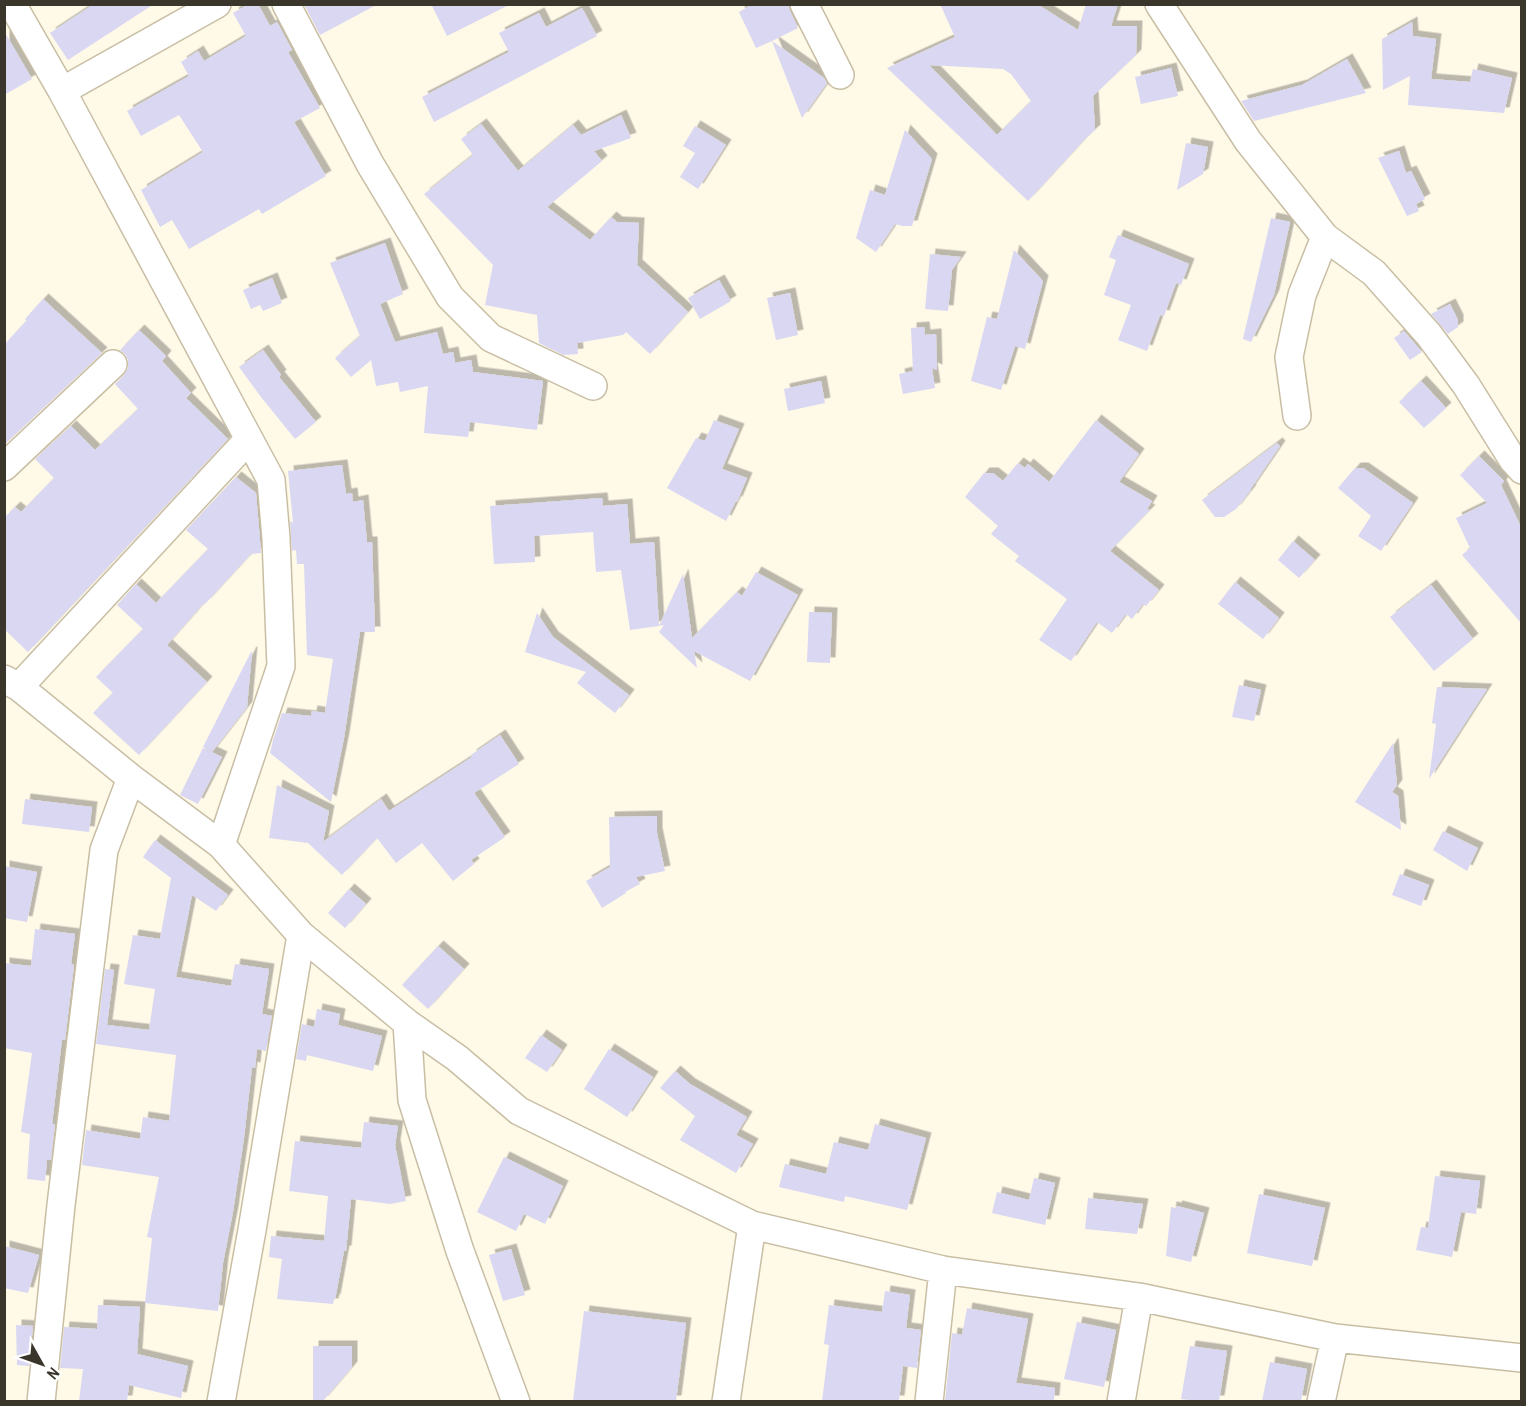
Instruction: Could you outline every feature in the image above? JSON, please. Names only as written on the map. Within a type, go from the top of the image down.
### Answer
[{"type":"street","points":[[12,4],[62,91],[271,480],[276,538],[281,666],[221,845]]},
{"type":"street","points":[[62,91],[217,4]]},
{"type":"street","points":[[286,4],[370,164],[450,297],[491,338],[593,386]]},
{"type":"street","points":[[804,4],[840,75]]},
{"type":"street","points":[[1159,4],[1248,141],[1325,237],[1374,273],[1429,335],[1466,385],[1521,470]]},
{"type":"street","points":[[1297,416],[1289,357],[1302,296],[1325,237]]},
{"type":"street","points":[[4,468],[113,364]]},
{"type":"street","points":[[249,439],[12,683],[131,778],[221,845],[301,935],[407,1023],[457,1058],[519,1111],[752,1225],[943,1270],[1139,1297],[1335,1338],[1521,1358]]},
{"type":"street","points":[[42,1401],[61,1205],[104,850],[131,778]]},
{"type":"street","points":[[221,1401],[301,935]]},
{"type":"street","points":[[407,1023],[412,1101],[460,1251],[516,1401]]},
{"type":"street","points":[[726,1401],[752,1225]]},
{"type":"street","points":[[929,1401],[943,1270]]},
{"type":"street","points":[[1121,1401],[1139,1297]]},
{"type":"street","points":[[1322,1401],[1335,1338]]},
{"type":"building","points":[[94,4],[154,4],[68,60],[50,33]]},
{"type":"building","points":[[249,4],[258,4],[270,26],[277,22],[292,50],[288,52],[320,108],[294,122],[326,176],[262,214],[259,209],[189,249],[172,220],[160,227],[141,190],[203,152],[179,115],[141,136],[127,111],[189,76],[181,62],[198,51],[204,61],[246,36],[233,13]]},
{"type":"building","points":[[308,4],[378,4],[320,35],[305,6]]},
{"type":"building","points":[[431,4],[511,4],[447,36]]},
{"type":"building","points":[[753,4],[788,4],[798,28],[756,48],[739,12]]},
{"type":"building","points":[[940,4],[1037,4],[1078,30],[1086,4],[1118,4],[1111,26],[1137,26],[1136,55],[1093,96],[1095,130],[1028,201],[887,68],[955,37]],"holes":[[[929,65],[1003,69],[1011,74],[1031,101],[997,135]]]},
{"type":"building","points":[[582,8],[597,36],[434,122],[422,97],[509,52],[499,33],[539,13],[546,27]]},
{"type":"building","points":[[1412,22],[1413,36],[1436,39],[1431,79],[1470,82],[1473,69],[1512,78],[1504,113],[1408,105],[1410,76],[1383,90],[1382,39]]},
{"type":"building","points":[[4,31],[32,79],[4,95]]},
{"type":"building","points":[[772,41],[824,78],[827,83],[802,118]]},
{"type":"building","points":[[1347,59],[1366,93],[1254,121],[1241,101],[1302,85]]},
{"type":"building","points":[[1171,68],[1178,96],[1141,104],[1135,77]]},
{"type":"building","points":[[621,115],[631,138],[594,151],[602,161],[547,207],[590,240],[611,217],[617,222],[639,223],[637,265],[688,312],[650,354],[626,332],[623,335],[577,343],[578,354],[563,355],[539,343],[537,315],[485,305],[493,265],[424,194],[473,155],[461,139],[481,124],[518,171],[573,125],[581,135]]},
{"type":"building","points":[[695,126],[726,145],[698,189],[680,177],[695,153],[683,146]]},
{"type":"building","points":[[905,130],[932,159],[912,226],[895,224],[876,252],[856,238],[870,190],[885,195]]},
{"type":"building","points":[[1186,143],[1208,147],[1203,174],[1177,190]]},
{"type":"building","points":[[1399,151],[1406,173],[1411,171],[1425,199],[1416,204],[1419,211],[1407,216],[1378,158]]},
{"type":"building","points":[[1271,218],[1290,222],[1274,295],[1251,342],[1243,339]]},
{"type":"building","points":[[1118,235],[1189,264],[1181,285],[1176,283],[1164,316],[1160,315],[1147,351],[1118,340],[1131,305],[1104,295],[1116,260],[1109,257]]},
{"type":"building","points":[[385,243],[403,294],[380,304],[395,342],[437,332],[443,354],[453,352],[455,363],[471,360],[473,372],[543,381],[537,430],[470,422],[468,437],[424,433],[428,386],[400,392],[398,382],[376,386],[371,360],[351,377],[335,358],[360,336],[330,263]]},
{"type":"building","points":[[1014,250],[1043,281],[1025,349],[1015,346],[1001,390],[971,381],[987,317],[997,319]]},
{"type":"building","points":[[930,254],[961,257],[952,270],[948,311],[925,309]]},
{"type":"building","points":[[272,278],[282,303],[263,311],[260,305],[251,309],[243,290]]},
{"type":"building","points":[[719,280],[731,301],[700,319],[688,298]]},
{"type":"building","points":[[790,293],[798,335],[776,340],[767,298]]},
{"type":"building","points":[[43,299],[102,353],[4,445],[4,345]]},
{"type":"building","points":[[1450,304],[1458,320],[1458,327],[1448,334],[1431,314]]},
{"type":"building","points":[[924,327],[925,335],[936,334],[937,370],[932,368],[935,388],[903,394],[899,374],[913,371],[911,328]]},
{"type":"building","points":[[139,330],[166,356],[162,361],[191,393],[186,398],[228,439],[28,652],[4,629],[4,518],[15,507],[21,512],[54,478],[35,459],[71,426],[95,450],[138,409],[115,384],[128,368],[128,360],[120,350]]},
{"type":"building","points":[[1404,331],[1422,352],[1410,360],[1394,338]]},
{"type":"building","points":[[263,350],[281,375],[279,377],[316,422],[295,439],[239,367]]},
{"type":"building","points":[[821,381],[825,403],[788,411],[784,389]]},
{"type":"building","points":[[1421,381],[1446,408],[1424,428],[1399,402]]},
{"type":"building","points":[[714,420],[739,429],[722,469],[747,478],[726,521],[667,488],[696,438],[705,441]]},
{"type":"building","points":[[1096,420],[1139,454],[1119,482],[1152,501],[1147,509],[1150,510],[1110,551],[1159,590],[1146,606],[1143,604],[1132,619],[1126,614],[1112,633],[1097,622],[1071,661],[1039,640],[1067,599],[1015,561],[1019,556],[991,534],[998,526],[965,497],[984,473],[993,473],[1003,481],[1018,463],[1025,468],[1028,464],[1049,482]]},
{"type":"building","points":[[1277,443],[1280,446],[1236,509],[1224,517],[1215,517],[1202,500]]},
{"type":"building","points":[[1479,456],[1504,481],[1501,485],[1521,527],[1521,623],[1462,555],[1470,548],[1456,518],[1487,503],[1460,475]]},
{"type":"building","points":[[342,465],[346,494],[352,493],[353,502],[363,500],[367,542],[372,542],[375,632],[360,632],[344,738],[331,802],[270,753],[282,713],[311,716],[312,711],[325,713],[333,659],[307,655],[304,564],[297,564],[296,550],[292,551],[290,521],[293,523],[288,471]]},
{"type":"building","points":[[1355,468],[1363,468],[1413,503],[1381,551],[1358,536],[1371,516],[1338,488]]},
{"type":"building","points":[[236,477],[256,493],[261,553],[251,554],[167,645],[207,682],[139,755],[93,713],[113,693],[96,677],[143,629],[117,605],[136,584],[156,603],[208,549],[186,530]]},
{"type":"building","points":[[602,498],[603,506],[627,504],[630,544],[654,542],[659,626],[630,630],[621,570],[596,572],[593,532],[534,536],[535,562],[494,564],[490,506]]},
{"type":"building","points":[[1293,541],[1315,560],[1299,578],[1278,560]]},
{"type":"building","points":[[756,572],[798,595],[750,681],[694,651],[697,668],[659,632],[664,625],[659,626],[683,574],[692,638],[737,592],[742,596]]},
{"type":"building","points":[[1235,582],[1279,618],[1263,639],[1218,604]]},
{"type":"building","points":[[1431,585],[1473,639],[1434,671],[1390,617]]},
{"type":"building","points":[[809,612],[832,613],[830,663],[807,662]]},
{"type":"building","points":[[537,613],[553,637],[629,695],[615,713],[577,683],[586,672],[525,652]]},
{"type":"building","points":[[251,652],[247,707],[212,752],[203,747]]},
{"type":"building","points":[[1239,685],[1261,690],[1254,721],[1232,717]]},
{"type":"building","points":[[1437,687],[1487,689],[1429,779],[1436,724],[1432,723]]},
{"type":"building","points":[[500,735],[519,764],[474,793],[505,837],[471,860],[474,864],[453,881],[422,843],[396,863],[377,838],[342,875],[308,843],[269,838],[277,785],[329,811],[323,842],[381,799],[389,811],[472,757],[471,755]]},
{"type":"building","points":[[1393,743],[1397,785],[1392,792],[1398,796],[1401,830],[1355,802]]},
{"type":"building","points":[[203,748],[222,757],[198,804],[180,795]]},
{"type":"building","points":[[25,799],[92,807],[89,832],[22,824]]},
{"type":"building","points":[[657,816],[657,833],[665,871],[636,877],[640,884],[602,908],[586,881],[610,867],[609,817]]},
{"type":"building","points":[[1443,831],[1478,848],[1467,871],[1433,850]]},
{"type":"building","points":[[155,840],[228,895],[216,911],[192,895],[176,977],[231,986],[235,964],[269,969],[262,1014],[272,1016],[266,1051],[257,1049],[255,1068],[252,1067],[244,1138],[223,1263],[218,1311],[145,1303],[152,1238],[147,1237],[159,1177],[82,1165],[86,1130],[140,1139],[143,1117],[169,1121],[176,1055],[96,1044],[105,969],[114,970],[107,1025],[149,1030],[155,989],[124,984],[133,935],[160,939],[171,878],[143,857]]},
{"type":"building","points":[[4,866],[37,872],[27,922],[4,918]]},
{"type":"building","points":[[1400,874],[1429,885],[1421,906],[1392,895]]},
{"type":"building","points":[[349,889],[366,904],[345,928],[328,913]]},
{"type":"building","points":[[35,929],[75,934],[71,964],[74,965],[65,1040],[62,1039],[52,1124],[55,1124],[51,1160],[47,1160],[45,1181],[27,1179],[30,1134],[21,1132],[32,1053],[4,1048],[4,963],[31,966]]},
{"type":"building","points":[[438,946],[464,969],[428,1009],[402,985]]},
{"type":"building","points":[[317,1009],[340,1014],[338,1025],[382,1036],[373,1071],[307,1055],[306,1061],[296,1059],[302,1024],[314,1027]]},
{"type":"building","points":[[541,1035],[562,1050],[547,1072],[525,1058]]},
{"type":"building","points":[[609,1049],[653,1077],[627,1117],[584,1089]]},
{"type":"building","points":[[675,1071],[690,1084],[747,1117],[736,1135],[753,1144],[736,1173],[680,1140],[695,1116],[660,1088]]},
{"type":"building","points":[[364,1122],[398,1126],[395,1145],[406,1201],[390,1204],[351,1199],[346,1251],[344,1251],[333,1304],[277,1299],[282,1259],[269,1257],[271,1236],[324,1241],[328,1196],[289,1191],[295,1141],[361,1148]]},
{"type":"building","points":[[875,1124],[926,1138],[907,1210],[845,1196],[844,1202],[779,1187],[785,1164],[826,1174],[834,1142],[868,1150]]},
{"type":"building","points":[[504,1157],[563,1186],[545,1224],[524,1214],[516,1231],[477,1212]]},
{"type":"building","points":[[1435,1176],[1480,1181],[1476,1214],[1461,1212],[1452,1257],[1416,1250],[1421,1227],[1428,1228]]},
{"type":"building","points":[[1034,1178],[1055,1183],[1045,1225],[992,1213],[997,1192],[1029,1200]]},
{"type":"building","points":[[1259,1194],[1325,1208],[1312,1266],[1247,1253]]},
{"type":"building","points":[[1088,1198],[1143,1204],[1137,1234],[1085,1229]]},
{"type":"building","points":[[1177,1206],[1204,1213],[1191,1262],[1166,1256],[1171,1207],[1176,1208]]},
{"type":"building","points":[[4,1246],[39,1255],[28,1293],[4,1288]]},
{"type":"building","points":[[511,1249],[525,1295],[503,1301],[489,1255]]},
{"type":"building","points":[[885,1291],[910,1295],[906,1328],[921,1330],[917,1368],[903,1366],[899,1401],[822,1401],[829,1345],[824,1344],[829,1305],[882,1312]]},
{"type":"building","points":[[98,1305],[140,1307],[137,1354],[188,1366],[181,1398],[129,1385],[127,1401],[79,1401],[83,1369],[60,1368],[64,1327],[97,1329]]},
{"type":"building","points":[[967,1308],[1028,1319],[1016,1383],[1055,1388],[1054,1401],[945,1401],[952,1333],[962,1335]]},
{"type":"building","points":[[584,1311],[686,1323],[676,1401],[573,1401]]},
{"type":"building","points":[[1077,1322],[1116,1330],[1104,1387],[1064,1379]]},
{"type":"building","points":[[16,1325],[33,1326],[29,1366],[17,1365]]},
{"type":"building","points":[[313,1346],[352,1346],[352,1367],[323,1401],[313,1401]]},
{"type":"building","points":[[1190,1346],[1227,1351],[1219,1401],[1181,1399]]},
{"type":"building","points":[[1270,1362],[1307,1369],[1301,1401],[1262,1401]]}]
